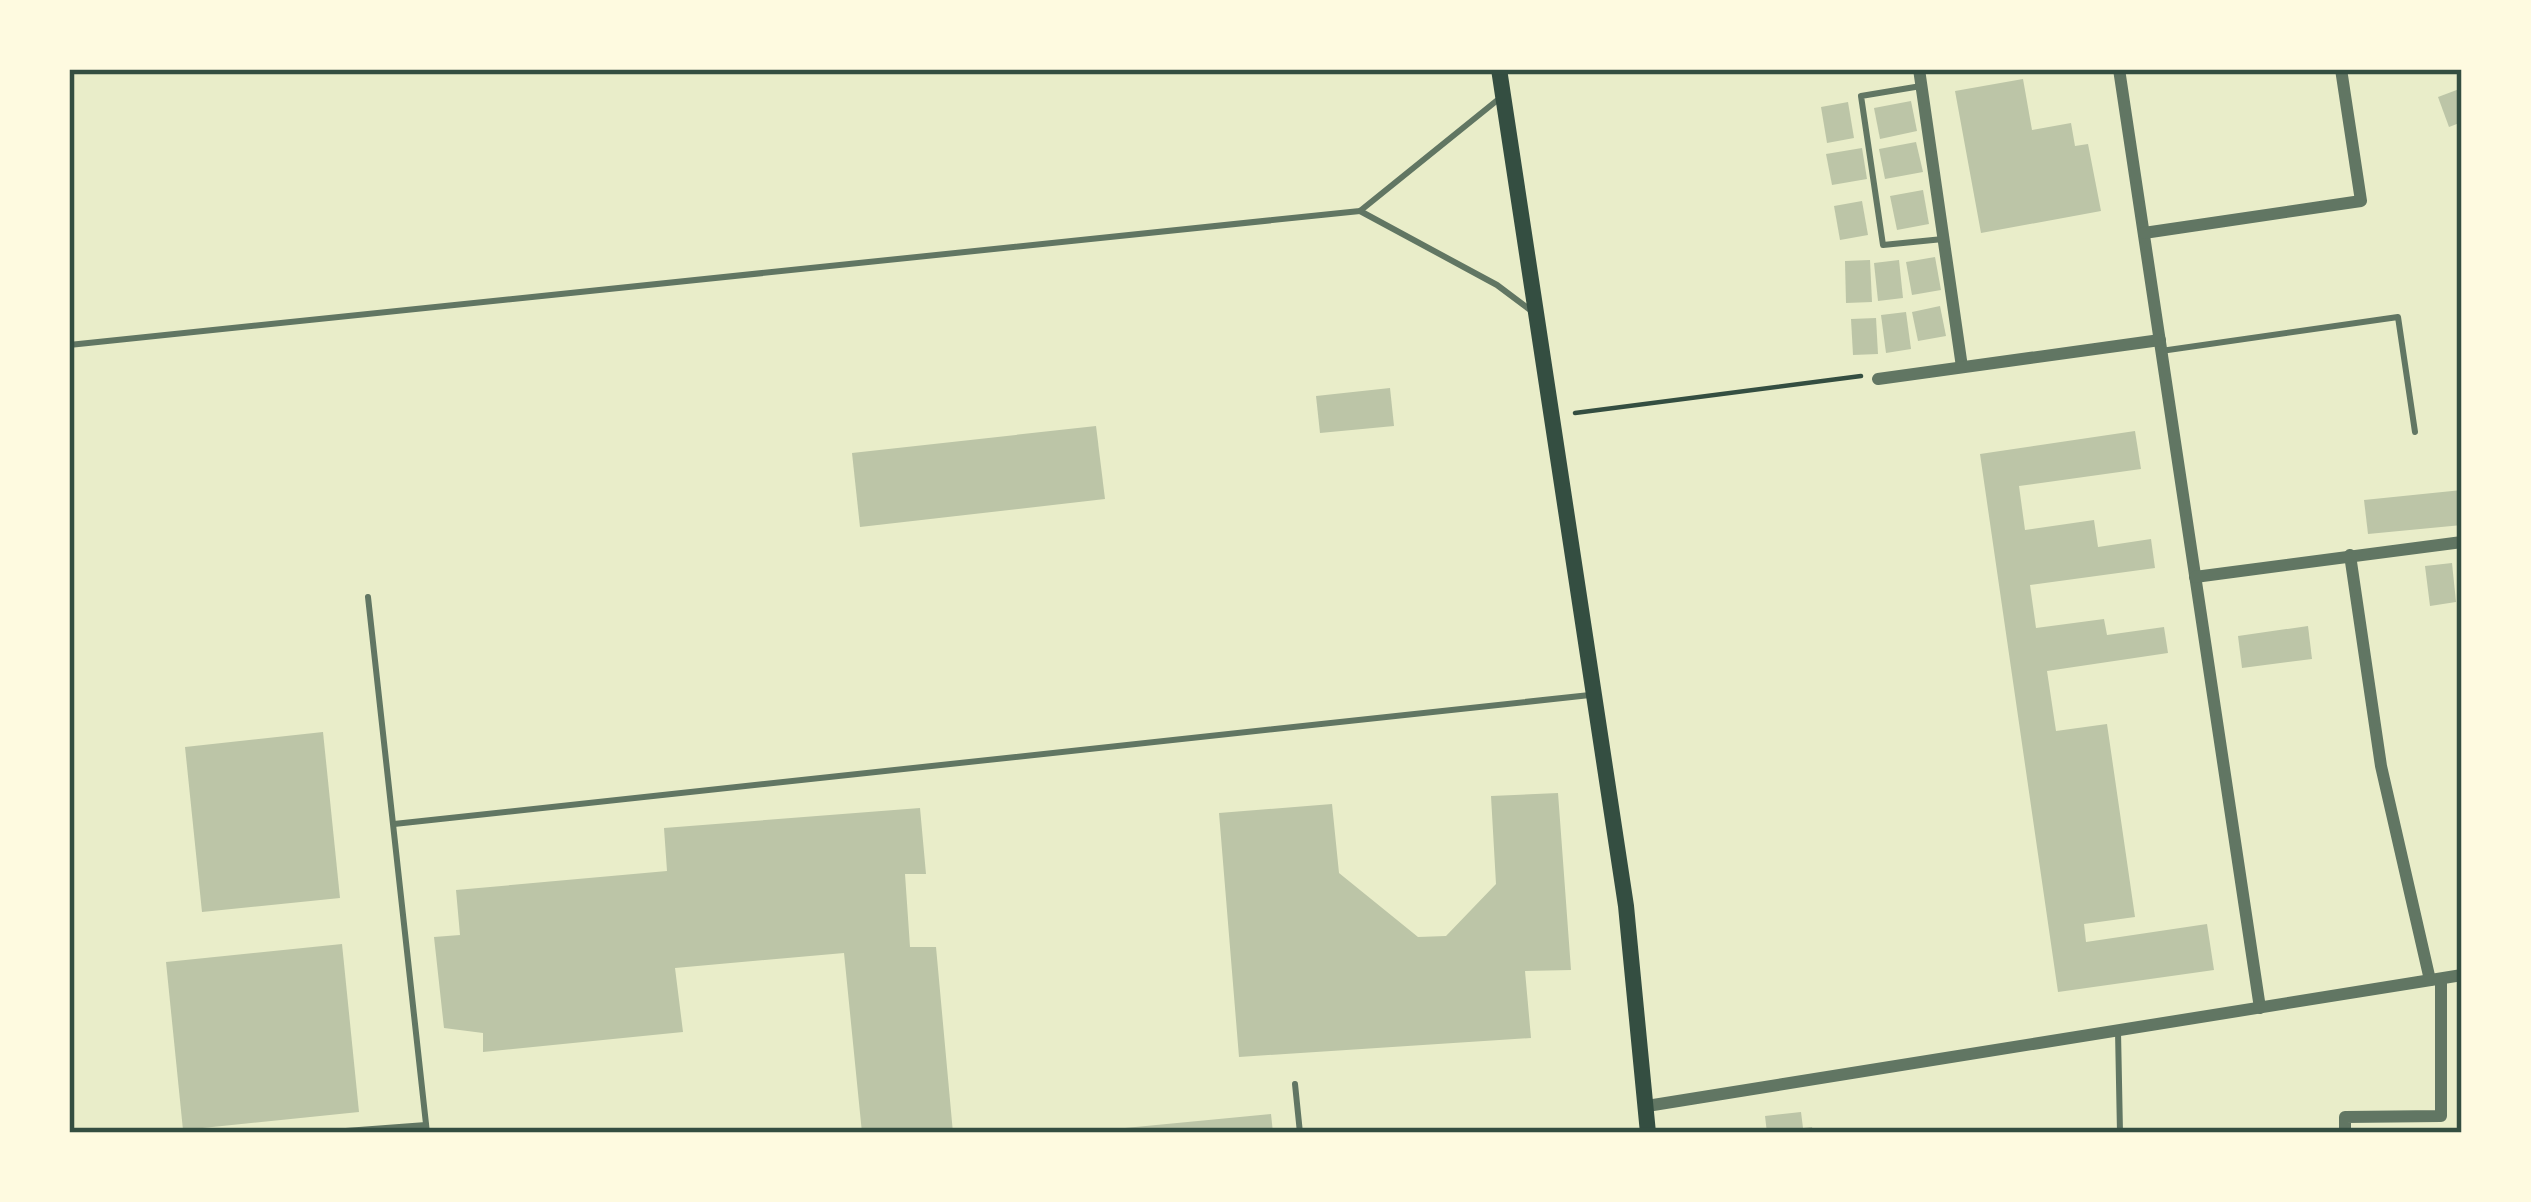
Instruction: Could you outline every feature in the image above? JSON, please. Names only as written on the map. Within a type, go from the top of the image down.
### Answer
[{"type":"main road","points":[[1498,69],[1631,946],[1648,1133]]},
{"type":"street","points":[[1918,69],[1962,367]]},
{"type":"street","points":[[2119,69],[2260,1008]]},
{"type":"street","points":[[2144,233],[2360,201],[2341,69]]},
{"type":"street","points":[[1878,379],[2161,345]]},
{"type":"street","points":[[2195,578],[2462,542]]},
{"type":"street","points":[[2345,1133],[2345,1117],[2441,1116],[2435,980],[2381,766],[2350,556]]},
{"type":"street","points":[[1648,1106],[2462,975]]},
{"type":"lane","points":[[1921,86],[1861,96],[1867,138],[1883,245],[1943,239]]},
{"type":"lane","points":[[69,345],[1360,211],[1502,95]]},
{"type":"lane","points":[[1360,211],[1497,285],[1537,315]]},
{"type":"lane","points":[[2161,345],[2398,317],[2415,432]]},
{"type":"lane","points":[[319,1133],[426,1129],[368,597]]},
{"type":"lane","points":[[394,824],[1593,695]]},
{"type":"lane","points":[[2118,1030],[2120,1133]]},
{"type":"lane","points":[[1294,1084],[1300,1133]]},
{"type":"path","points":[[1551,416],[1858,376],[1878,379]]},
{"type":"building","points":[[2023,79],[2032,130],[2071,123],[2075,146],[2088,144],[2101,211],[1981,233],[1955,91]]},
{"type":"building","points":[[2462,88],[2462,122],[2449,127],[2438,97]]},
{"type":"building","points":[[1911,101],[1917,131],[1880,139],[1874,108]]},
{"type":"building","points":[[1848,102],[1854,138],[1827,143],[1821,107]]},
{"type":"building","points":[[1916,142],[1923,172],[1885,179],[1879,149]]},
{"type":"building","points":[[1862,148],[1867,179],[1832,185],[1826,154]]},
{"type":"building","points":[[1923,190],[1929,224],[1897,230],[1890,196]]},
{"type":"building","points":[[1862,201],[1868,235],[1840,240],[1834,206]]},
{"type":"building","points":[[1935,257],[1941,290],[1912,295],[1906,262]]},
{"type":"building","points":[[1870,260],[1872,302],[1846,303],[1845,261]]},
{"type":"building","points":[[1899,260],[1903,298],[1878,301],[1874,263]]},
{"type":"building","points":[[1940,306],[1946,336],[1918,341],[1912,312]]},
{"type":"building","points":[[1906,312],[1911,349],[1886,353],[1881,315]]},
{"type":"building","points":[[1876,318],[1878,354],[1853,355],[1851,319]]},
{"type":"building","points":[[1390,388],[1394,426],[1320,433],[1316,396]]},
{"type":"building","points":[[1096,426],[1105,499],[860,527],[852,453]]},
{"type":"building","points":[[2135,431],[2141,469],[2019,486],[2025,530],[2094,520],[2098,547],[2151,539],[2155,568],[2030,585],[2036,628],[2104,619],[2107,635],[2164,627],[2168,653],[2047,671],[2056,731],[2107,724],[2135,917],[2084,924],[2086,942],[2207,924],[2214,970],[2058,992],[1980,454]]},
{"type":"building","points":[[2462,490],[2462,525],[2368,534],[2364,500]]},
{"type":"building","points":[[2452,563],[2456,602],[2430,606],[2425,566]]},
{"type":"building","points":[[2308,626],[2312,659],[2242,668],[2238,636]]},
{"type":"building","points":[[323,732],[340,898],[202,912],[185,747]]},
{"type":"building","points":[[1558,793],[1571,970],[1525,971],[1531,1038],[1239,1057],[1219,813],[1332,804],[1339,873],[1418,937],[1446,936],[1496,884],[1491,796]]},
{"type":"building","points":[[920,808],[926,874],[905,874],[910,947],[936,947],[953,1133],[862,1133],[844,953],[675,968],[683,1032],[483,1052],[483,1033],[444,1028],[434,937],[460,935],[456,890],[667,871],[664,828]]},
{"type":"building","points":[[342,944],[359,1112],[183,1130],[166,962]]},
{"type":"building","points":[[1801,1112],[1803,1128],[1812,1127],[1813,1133],[1767,1133],[1765,1116]]},
{"type":"building","points":[[1271,1114],[1273,1133],[1104,1133],[1104,1130]]}]
